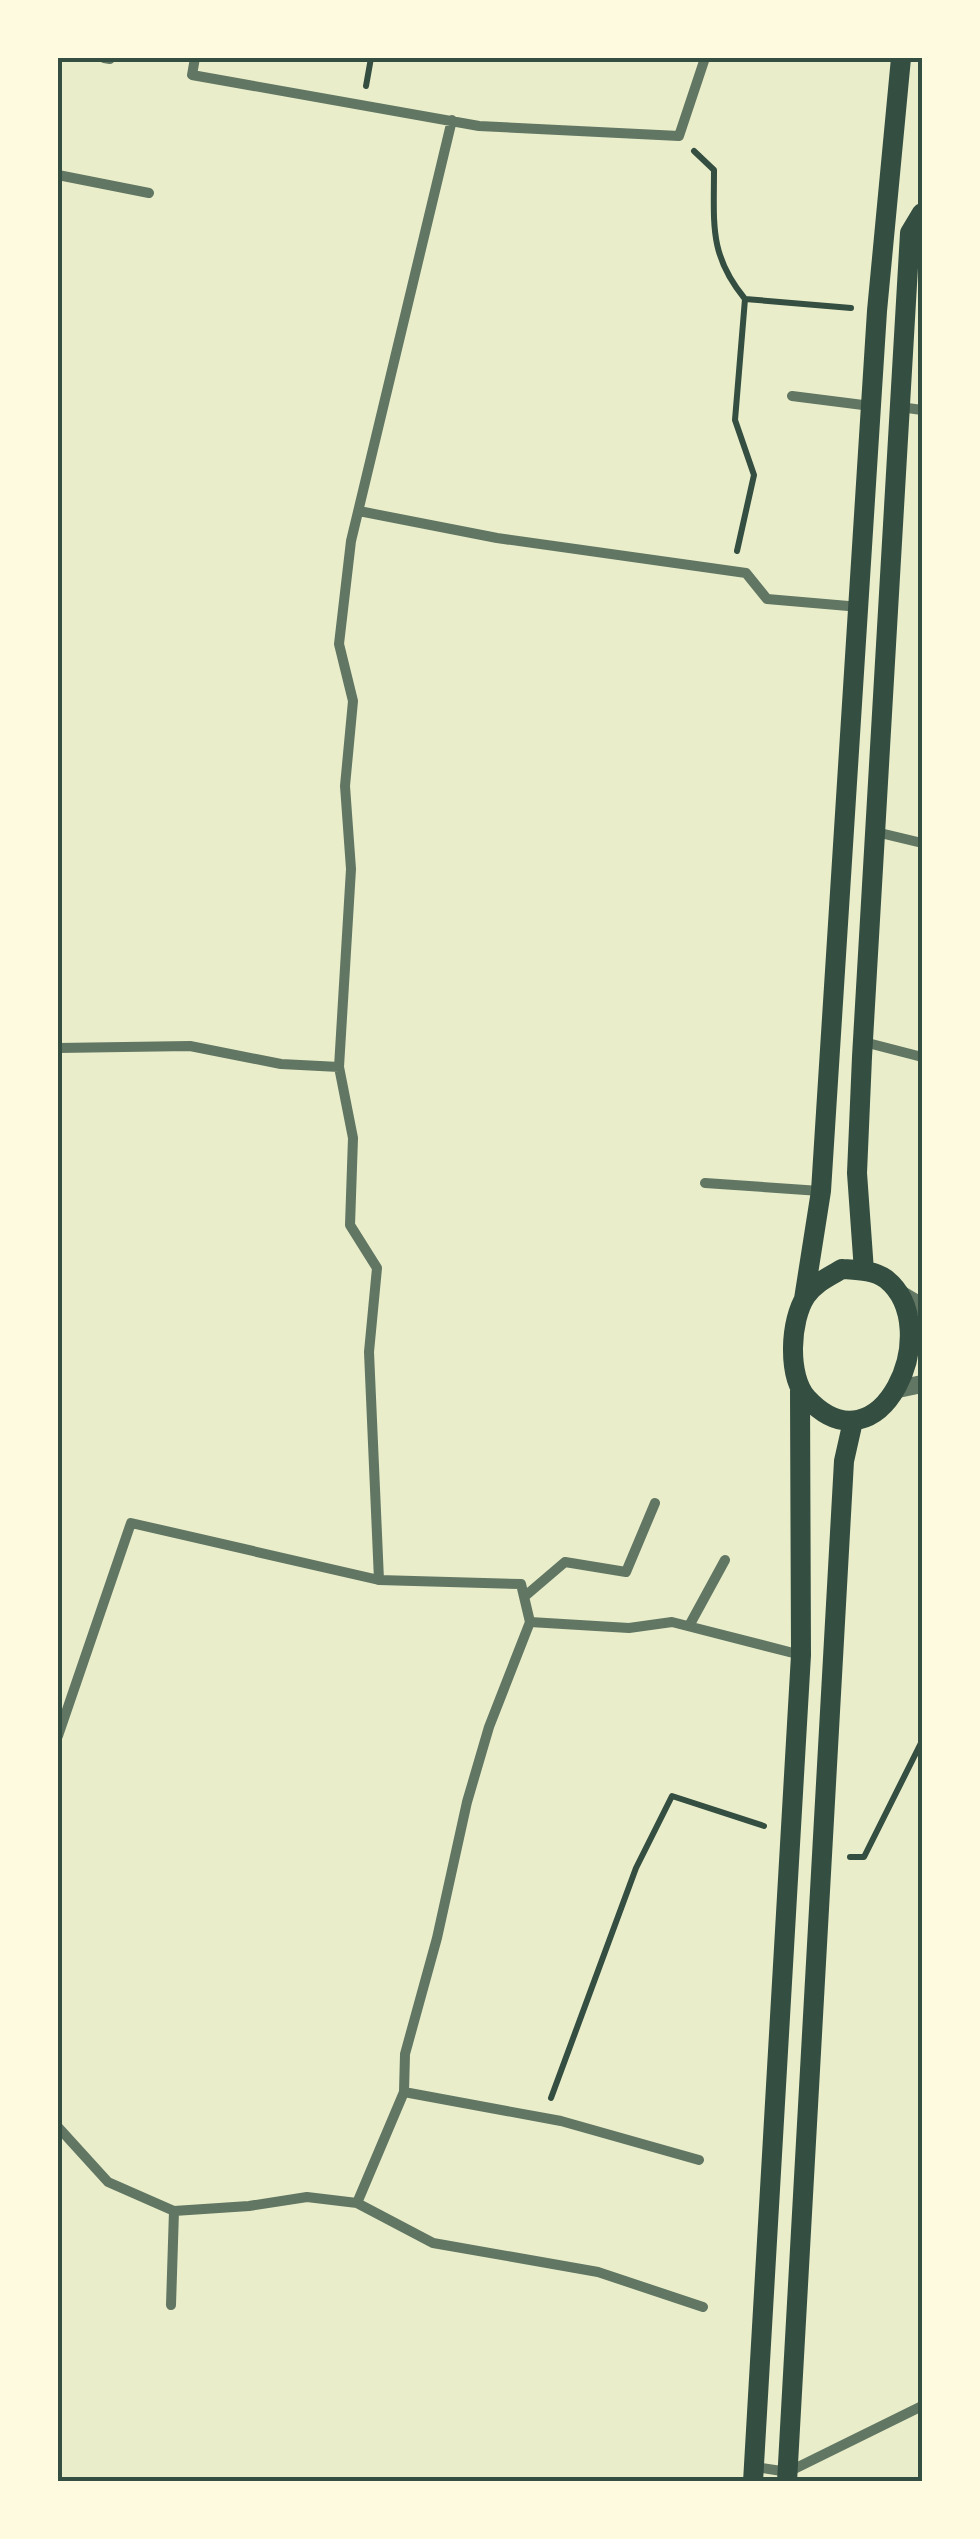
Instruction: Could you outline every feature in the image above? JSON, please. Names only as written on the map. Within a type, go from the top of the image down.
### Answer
[{"type":"main road","points":[[754,2474],[801,1655],[800,1391],[794,1360],[821,1190],[877,311],[900,67]]},
{"type":"main road","points":[[864,1271],[857,1173],[864,1042],[910,233],[922,213]]},
{"type":"main road","points":[[800,1391],[820,1412],[853,1421],[878,1413],[898,1389],[908,1355],[909,1325],[900,1294],[884,1277],[842,1269],[817,1283],[804,1300]]},
{"type":"main road","points":[[788,2477],[844,1461],[853,1421]]},
{"type":"street","points":[[196,58],[192,75],[452,120],[679,136],[705,58]]},
{"type":"street","points":[[379,1580],[369,1352],[377,1268],[350,1225],[353,1138],[339,1067],[351,869],[345,786],[353,701],[339,644],[359,511],[452,120]]},
{"type":"street","points":[[58,175],[149,193]]},
{"type":"street","points":[[792,396],[872,406]]},
{"type":"street","points":[[900,407],[922,410]]},
{"type":"street","points":[[359,511],[497,538],[746,573],[767,599],[860,607]]},
{"type":"street","points":[[876,832],[922,844]]},
{"type":"street","points":[[864,1042],[922,1057]]},
{"type":"street","points":[[58,1048],[190,1046],[281,1064],[339,1067]]},
{"type":"street","points":[[704,1184],[821,1190]]},
{"type":"street","points":[[900,1294],[922,1307]]},
{"type":"street","points":[[898,1389],[922,1384]]},
{"type":"street","points":[[524,1597],[565,1562],[626,1572],[655,1503]]},
{"type":"street","points":[[58,1736],[131,1523],[379,1580],[521,1584],[530,1622],[489,1727],[467,1802],[437,1938],[405,2054],[404,2092],[357,2203]]},
{"type":"street","points":[[689,1626],[726,1560]]},
{"type":"street","points":[[530,1622],[689,1626],[801,1655]]},
{"type":"street","points":[[404,2092],[544,2118],[699,2160]]},
{"type":"street","points":[[58,2127],[108,2182],[174,2211],[307,2197],[357,2203],[433,2243],[598,2272],[704,2308]]},
{"type":"street","points":[[171,2306],[174,2211]]},
{"type":"street","points":[[754,2474],[788,2477],[922,2406]]},
{"type":"path","points":[[679,136],[714,170],[714,225],[722,270],[745,299],[735,420],[754,475],[735,560],[746,573]]},
{"type":"path","points":[[745,299],[877,311]]},
{"type":"path","points":[[820,1858],[864,1858],[922,1742]]},
{"type":"path","points":[[544,2118],[636,1868],[672,1796],[790,1834]]}]
